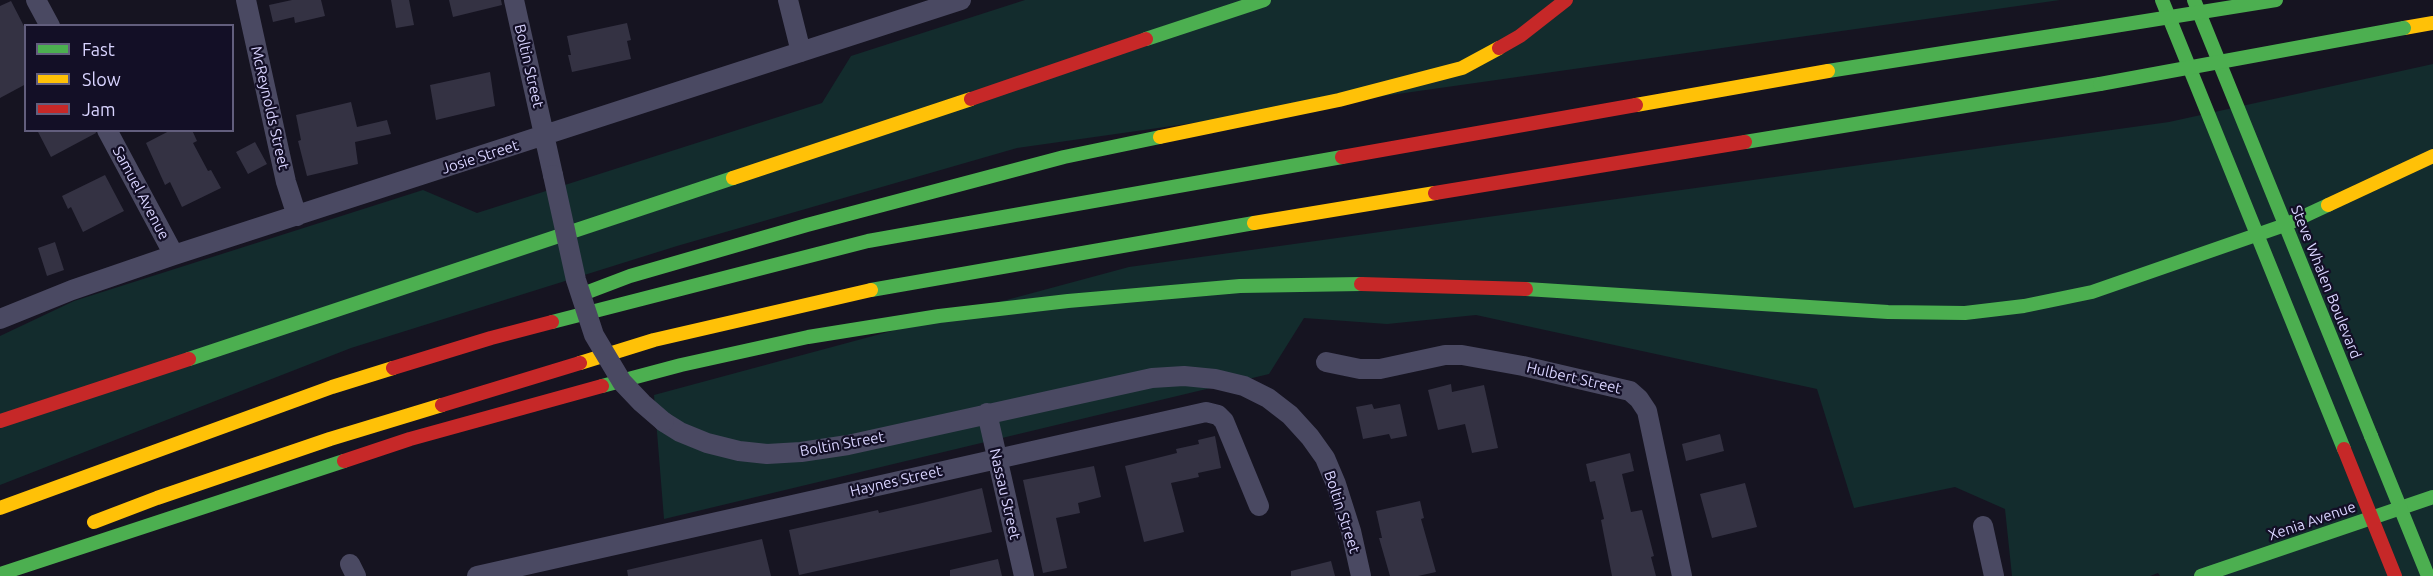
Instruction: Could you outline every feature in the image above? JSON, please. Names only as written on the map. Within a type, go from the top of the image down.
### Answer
[{"type":"main road","points":[[0,421],[886,128],[1264,0]]},
{"type":"main road","points":[[564,301],[630,276],[807,225],[1064,157],[1339,99],[1462,68],[1521,36],[1566,0]]},
{"type":"main road","points":[[2162,0],[2395,576]]},
{"type":"main road","name":"Steve Whalen Boulevard","points":[[2194,0],[2428,576]]},
{"type":"main road","points":[[332,387],[491,338],[868,241],[1816,73],[2276,0]]},
{"type":"main road","points":[[78,528],[157,498],[330,439],[654,340],[878,288],[1094,249],[2100,84],[2433,23]]},
{"type":"main road","points":[[0,574],[410,439],[692,363],[808,337],[939,316],[1068,301],[1240,286],[1389,284],[1568,290],[1888,312],[1965,313],[2024,306],[2092,292],[2285,225],[2433,156]]},
{"type":"main road","points":[[0,508],[531,313]]},
{"type":"main road","name":"Xenia Avenue","points":[[2201,576],[2433,497]]},
{"type":"street","points":[[36,0],[49,24]]},
{"type":"street","name":"McReynolds Street","points":[[246,0],[286,182],[297,216]]},
{"type":"street","name":"Boltin Street","points":[[514,0],[576,280],[594,336],[622,382],[642,404],[664,422],[680,432],[707,443],[739,451],[767,454],[848,445],[1152,378],[1215,379],[1244,386],[1268,398],[1290,415],[1310,436],[1324,458],[1336,484],[1351,531],[1361,576]]},
{"type":"street","points":[[788,0],[801,52]]},
{"type":"street","name":"Josie Street","points":[[0,319],[174,255],[961,0]]},
{"type":"street","name":"Samuel Avenue","points":[[108,132],[174,255]]},
{"type":"street","name":"Hulbert Street","points":[[1326,362],[1360,369],[1380,369],[1445,355],[1462,355],[1523,366],[1630,391],[1647,411],[1682,576]]},
{"type":"street","name":"Haynes Street","points":[[477,576],[1206,412],[1224,421],[1259,506]]},
{"type":"street","name":"Nassau Street","points":[[987,413],[1024,576]]},
{"type":"street","points":[[1983,526],[1994,576]]},
{"type":"green space","points":[[1025,0],[2060,0],[1017,148],[677,246],[351,348],[0,485],[0,336],[74,301],[423,190],[477,213],[822,103],[851,56]]},
{"type":"green space","points":[[2433,64],[2433,576],[2160,576],[2158,573],[2150,576],[2012,576],[2005,509],[1955,487],[1854,508],[1817,389],[1476,315],[1387,324],[1304,318],[1269,374],[664,519],[654,395],[1129,267],[2169,122]]},
{"type":"building","points":[[292,0],[321,0],[325,16],[295,23],[294,17],[273,22],[269,5]]},
{"type":"building","points":[[391,0],[409,0],[414,25],[396,28]]},
{"type":"building","points":[[449,0],[501,0],[502,5],[453,17]]},
{"type":"building","points":[[11,1],[24,26],[24,85],[0,98],[0,6]]},
{"type":"building","points":[[627,23],[631,40],[627,41],[631,59],[572,72],[567,36]]},
{"type":"building","points":[[490,72],[495,106],[436,120],[430,85]]},
{"type":"building","points":[[351,102],[357,127],[387,120],[391,134],[355,142],[358,164],[307,176],[298,141],[301,140],[296,115]]},
{"type":"building","points":[[38,132],[96,132],[96,133],[51,157]]},
{"type":"building","points":[[167,132],[193,132],[197,141],[193,143],[208,171],[211,170],[221,188],[182,207],[170,182],[165,185],[146,143]]},
{"type":"building","points":[[255,142],[267,164],[248,174],[236,152]]},
{"type":"building","points":[[105,175],[124,211],[83,232],[71,207],[68,209],[62,196]]},
{"type":"building","points":[[55,242],[64,270],[47,276],[38,248]]},
{"type":"building","points":[[1451,384],[1452,392],[1484,385],[1498,448],[1472,453],[1465,424],[1438,430],[1428,390]]},
{"type":"building","points":[[1372,404],[1374,409],[1400,404],[1407,436],[1391,439],[1389,434],[1363,439],[1356,407]]},
{"type":"building","points":[[1720,434],[1724,451],[1686,461],[1682,444]]},
{"type":"building","points":[[1215,436],[1221,468],[1198,473],[1199,477],[1171,483],[1184,532],[1144,542],[1125,466],[1177,453],[1176,449],[1199,444],[1198,440]]},
{"type":"building","points":[[1630,453],[1634,471],[1622,474],[1631,512],[1642,510],[1654,556],[1651,557],[1656,576],[1612,576],[1601,520],[1604,519],[1595,481],[1590,482],[1586,464]]},
{"type":"building","points":[[1094,466],[1101,497],[1078,503],[1080,513],[1056,518],[1067,568],[1043,573],[1023,480]]},
{"type":"building","points":[[1745,483],[1757,527],[1712,538],[1700,494]]},
{"type":"building","points":[[982,488],[992,532],[799,575],[789,530],[878,510],[879,513]]},
{"type":"building","points":[[1420,501],[1424,518],[1421,519],[1436,572],[1418,576],[1390,576],[1379,538],[1382,538],[1376,511]]},
{"type":"building","points":[[762,539],[771,576],[628,576],[627,570]]},
{"type":"building","points":[[998,559],[1002,576],[950,576],[950,570]]},
{"type":"building","points":[[1331,561],[1335,576],[1291,576],[1291,571]]},
{"type":"traffic: fast","points":[[1146,39],[1264,0]]},
{"type":"traffic: fast","points":[[2162,0],[2344,449]]},
{"type":"traffic: fast","points":[[2194,0],[2371,436]]},
{"type":"traffic: fast","points":[[2077,32],[2276,0]]},
{"type":"traffic: fast","points":[[2100,84],[2404,28]]},
{"type":"traffic: fast","points":[[1828,71],[2077,32]]},
{"type":"traffic: fast","points":[[1745,142],[2100,84]]},
{"type":"traffic: fast","points":[[580,295],[630,276],[807,225],[1064,157],[1160,137]]},
{"type":"traffic: fast","points":[[552,322],[868,241],[1342,157]]},
{"type":"traffic: fast","points":[[189,359],[733,178]]},
{"type":"traffic: fast","points":[[1526,289],[1888,312],[1965,313],[2024,306],[2092,292],[2285,225],[2328,205]]},
{"type":"traffic: fast","points":[[871,290],[1254,223]]},
{"type":"traffic: fast","points":[[602,386],[681,365],[808,337],[939,316],[1068,301],[1240,286],[1361,284]]},
{"type":"traffic: fast","points":[[2371,436],[2428,576]]},
{"type":"traffic: fast","points":[[0,574],[344,461]]},
{"type":"traffic: fast","points":[[2201,576],[2433,497]]},
{"type":"traffic: slow","points":[[2404,28],[2433,23]]},
{"type":"traffic: slow","points":[[1160,137],[1339,100],[1462,68],[1499,48]]},
{"type":"traffic: slow","points":[[1636,105],[1828,71]]},
{"type":"traffic: slow","points":[[733,178],[971,99]]},
{"type":"traffic: slow","points":[[2328,205],[2433,156]]},
{"type":"traffic: slow","points":[[1254,223],[1435,193]]},
{"type":"traffic: slow","points":[[580,363],[654,340],[871,290]]},
{"type":"traffic: slow","points":[[0,508],[332,387],[393,368]]},
{"type":"traffic: slow","points":[[94,522],[330,439],[442,405]]},
{"type":"traffic: jam","points":[[1499,48],[1520,36],[1566,0]]},
{"type":"traffic: jam","points":[[971,99],[1146,39]]},
{"type":"traffic: jam","points":[[1342,157],[1636,105]]},
{"type":"traffic: jam","points":[[1435,193],[1745,142]]},
{"type":"traffic: jam","points":[[1361,284],[1526,289]]},
{"type":"traffic: jam","points":[[393,368],[552,322]]},
{"type":"traffic: jam","points":[[0,421],[189,359]]},
{"type":"traffic: jam","points":[[442,405],[580,363]]},
{"type":"traffic: jam","points":[[344,461],[410,439],[602,386]]},
{"type":"traffic: jam","points":[[2344,449],[2395,576]]}]
